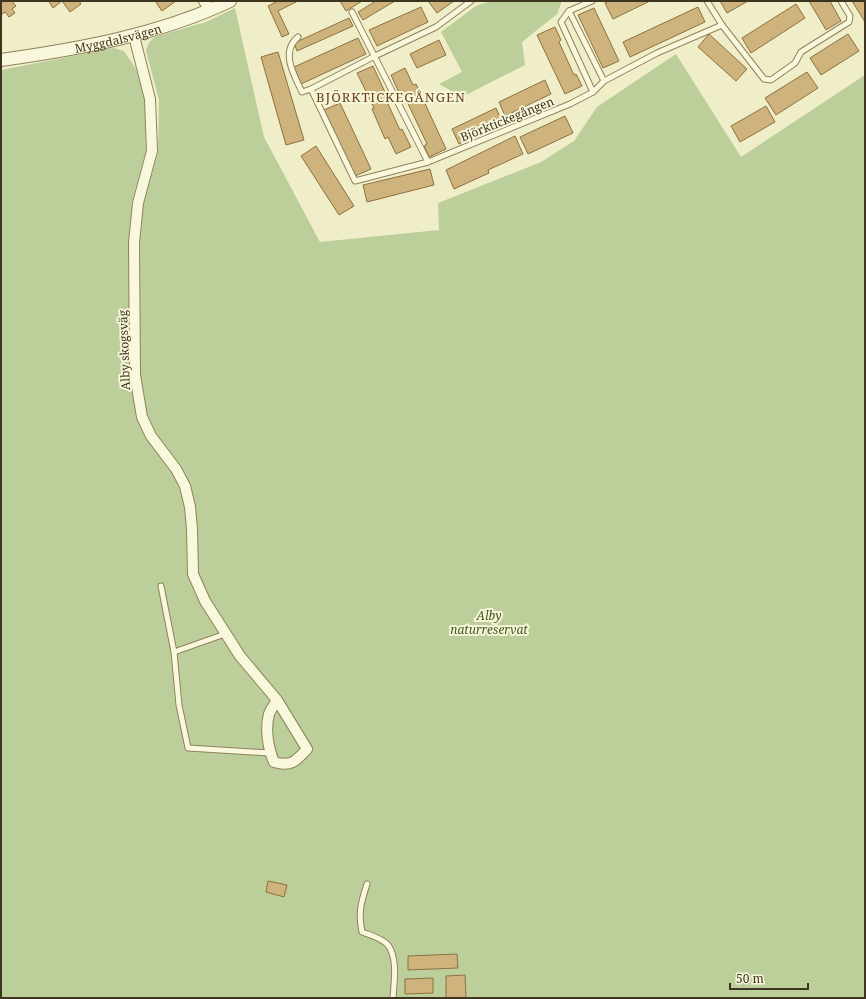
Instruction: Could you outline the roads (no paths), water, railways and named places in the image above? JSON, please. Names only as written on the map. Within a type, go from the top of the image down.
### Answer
[{"type":"street","name":"Myggdalsvägen","points":[[1,60],[30,56],[134,36],[207,6],[230,1]]},
{"type":"street","name":"Alby skogsväg","points":[[134,36],[150,99],[152,151],[138,203],[134,243],[135,375],[141,413],[151,436],[176,469],[185,486],[190,507],[193,574],[205,601],[240,656],[277,700],[307,748],[294,762],[284,765],[274,762],[270,753]]},
{"type":"street","points":[[270,753],[267,725],[270,713],[277,700]]},
{"type":"lane","points":[[298,38],[292,42],[288,55],[292,72],[302,92],[311,89],[436,27],[471,1]]},
{"type":"lane","points":[[592,1],[569,11],[561,22],[593,92]]},
{"type":"lane","points":[[707,1],[722,25],[764,79],[771,80],[795,63],[801,52],[850,22],[850,16],[841,1]]},
{"type":"lane","points":[[569,11],[604,82]]},
{"type":"lane","points":[[352,12],[428,162]]},
{"type":"lane","name":"Björktickegången","points":[[311,89],[355,181],[428,162],[563,107],[593,92],[604,82],[657,53],[722,25]]},
{"type":"lane","points":[[161,586],[174,652],[179,705],[188,748],[270,753]]},
{"type":"lane","points":[[174,652],[225,634]]},
{"type":"lane","points":[[367,884],[361,904],[360,919],[362,932],[382,940],[388,945],[394,965],[392,998]]},
{"type":"district","name":"BJÖRKTICKEGÅNGEN","points":[[391,97]]},
{"type":"park label","name":"Alby naturreservat","points":[[489,622]]}]
